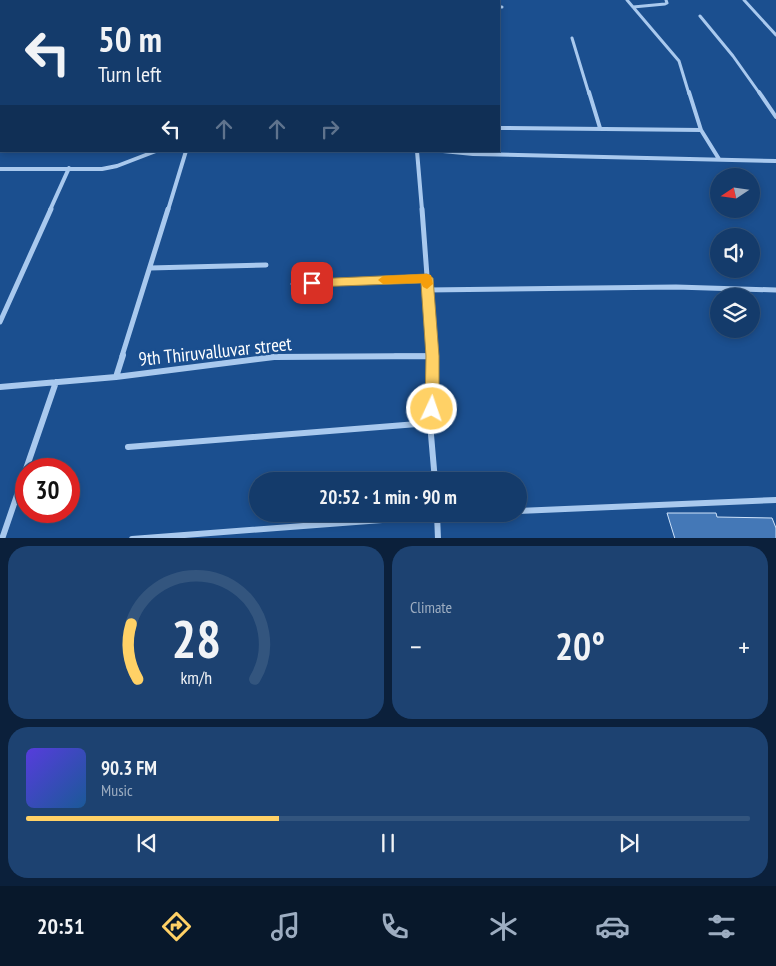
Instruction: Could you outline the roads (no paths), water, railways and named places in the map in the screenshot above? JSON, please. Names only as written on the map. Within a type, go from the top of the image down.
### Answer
[{"type":"street","points":[[627,0],[679,61],[701,130],[719,159]]},
{"type":"street","points":[[633,7],[665,4],[668,3],[666,0]]},
{"type":"street","points":[[744,0],[776,35]]},
{"type":"street","points":[[700,16],[733,56],[776,117]]},
{"type":"street","points":[[572,38],[600,128]]},
{"type":"street","points":[[500,128],[701,130]]},
{"type":"street","points":[[0,169],[102,169],[116,166],[153,152]]},
{"type":"street","points":[[116,377],[186,152]]},
{"type":"street","points":[[417,152],[433,356],[433,396],[430,423],[434,472]]},
{"type":"street","points":[[458,152],[776,161]]},
{"type":"street","points":[[0,322],[69,168]]},
{"type":"street","points":[[150,268],[266,265]]},
{"type":"street","points":[[293,284],[427,278]]},
{"type":"street","points":[[428,290],[676,287],[776,290]]},
{"type":"street","name":"9th Thiruvalluvar street","points":[[0,387],[116,377],[274,357],[433,356]]},
{"type":"street","points":[[30,458],[56,382]]},
{"type":"street","points":[[128,447],[430,423]]},
{"type":"street","points":[[527,511],[776,500]]},
{"type":"street","points":[[2,538],[15,501]]},
{"type":"street","points":[[132,538],[335,522]]},
{"type":"street","points":[[437,522],[438,538]]}]
